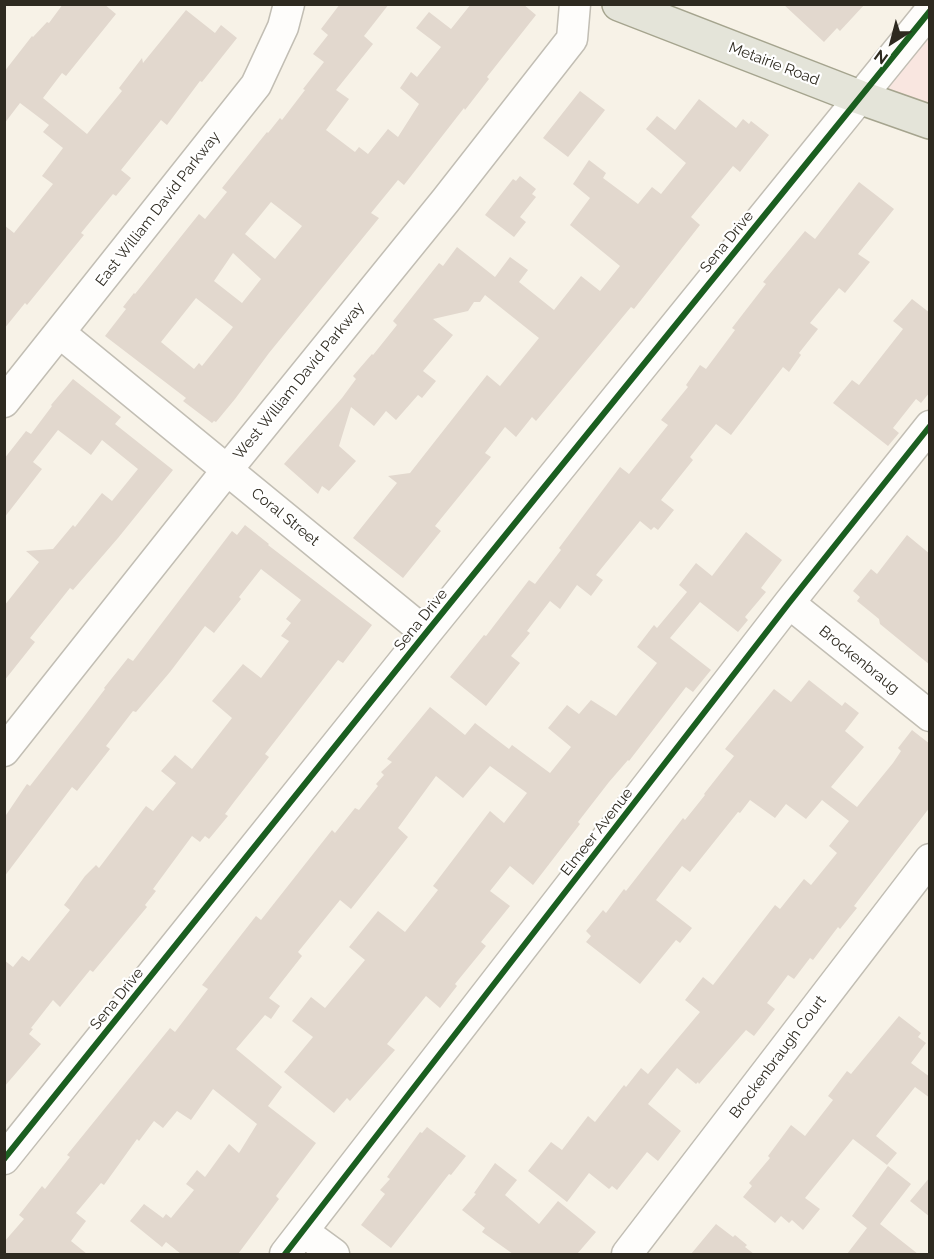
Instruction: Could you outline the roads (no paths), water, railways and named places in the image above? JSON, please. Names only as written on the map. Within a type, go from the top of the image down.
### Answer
[{"type":"main road","name":"Metairie Road","points":[[620,4],[859,97],[930,122]]},
{"type":"street","name":"East William David Parkway","points":[[4,402],[256,85],[283,27],[289,4]]},
{"type":"street","name":"West William David Parkway","points":[[4,751],[227,470],[446,200],[572,39],[575,4]]},
{"type":"street","name":"Sena Drive","points":[[4,1159],[930,11]]},
{"type":"street","name":"Coral Street","points":[[60,333],[426,633]]},
{"type":"street","name":"Elmeer Avenue","points":[[285,1254],[789,603],[930,426]]},
{"type":"street","name":"Brockenbraug","points":[[789,603],[930,716]]},
{"type":"street","name":"Brockenbraugh Court","points":[[627,1254],[930,860]]},
{"type":"street","points":[[304,1232],[334,1254]]}]
